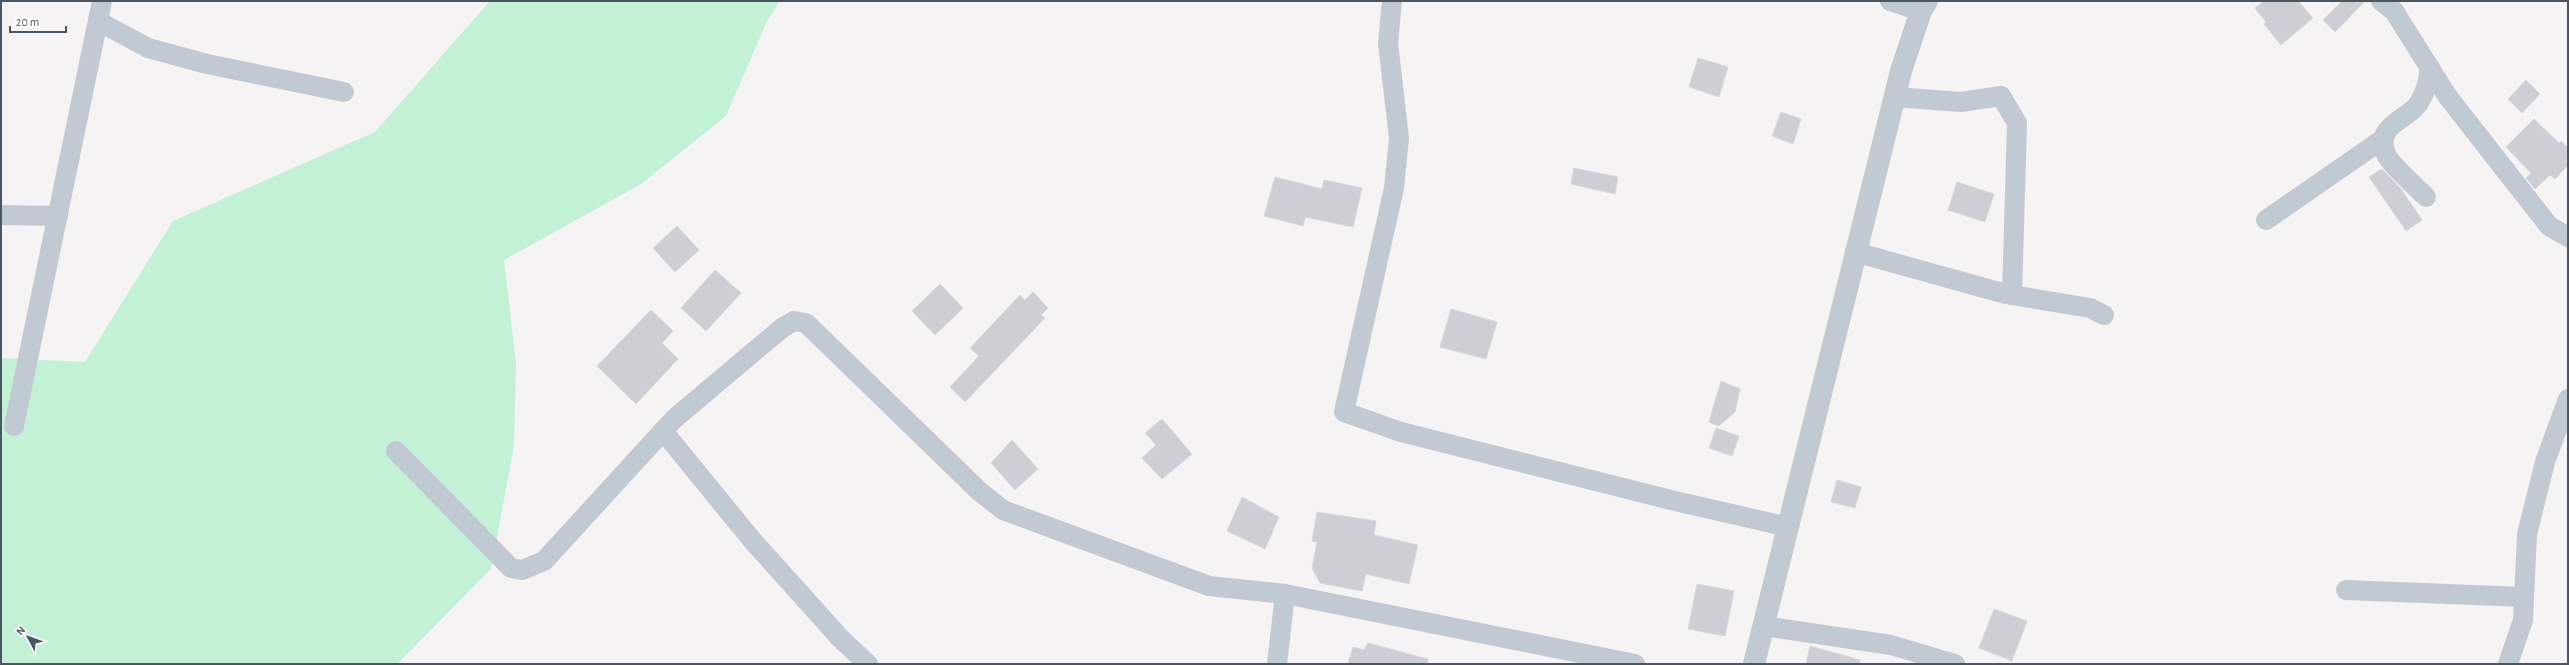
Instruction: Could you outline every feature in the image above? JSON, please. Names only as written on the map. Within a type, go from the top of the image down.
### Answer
[{"type":"street","points":[[14,426],[102,1]]},
{"type":"street","points":[[1392,1],[1388,43],[1399,138],[1394,188],[1344,412],[1401,432],[1675,501],[1789,527]]},
{"type":"street","points":[[1754,664],[1894,97],[1924,6],[1890,1]]},
{"type":"street","points":[[2381,1],[2394,11],[2448,97],[2549,226],[2568,237]]},
{"type":"street","points":[[98,21],[148,48],[207,64],[344,92]]},
{"type":"street","points":[[2266,220],[2383,139],[2392,122],[2405,117],[2418,104],[2427,86],[2430,68]]},
{"type":"street","points":[[1894,97],[1961,102],[2001,96],[2017,123],[2012,295]]},
{"type":"street","points":[[2383,139],[2386,155],[2426,197]]},
{"type":"street","points":[[1,215],[58,216]]},
{"type":"street","points":[[1855,252],[2012,295],[2090,308],[2104,315]]},
{"type":"street","points":[[396,451],[511,568],[522,570],[544,561],[663,431],[782,328],[794,321],[806,323],[978,490],[1003,510],[1209,586],[1285,594],[1635,664]]},
{"type":"street","points":[[2508,664],[2523,620],[2526,534],[2545,462],[2568,399]]},
{"type":"street","points":[[663,431],[752,540],[841,640],[868,664]]},
{"type":"street","points":[[2346,590],[2524,597]]},
{"type":"street","points":[[1277,664],[1285,594]]},
{"type":"street","points":[[1764,626],[1891,645],[1955,664]]},
{"type":"green space","points":[[490,1],[780,1],[767,21],[726,116],[641,184],[504,260],[516,363],[514,446],[491,569],[397,664],[1,664],[1,358],[85,362],[173,221],[375,132]]},
{"type":"building","points":[[2264,1],[2298,1],[2313,18],[2281,45],[2264,24],[2266,22],[2255,8]]},
{"type":"building","points":[[2342,1],[2365,1],[2335,32],[2323,20]]},
{"type":"building","points":[[1698,58],[1728,67],[1719,97],[1689,87]]},
{"type":"building","points":[[2526,80],[2540,94],[2522,113],[2508,99]]},
{"type":"building","points":[[1781,112],[1801,119],[1793,144],[1772,136]]},
{"type":"building","points":[[2534,119],[2559,143],[2561,141],[2568,148],[2568,165],[2555,179],[2550,175],[2535,189],[2526,178],[2531,173],[2506,147]]},
{"type":"building","points":[[1574,168],[1618,177],[1615,194],[1571,184]]},
{"type":"building","points":[[2382,169],[2401,189],[2422,220],[2406,231],[2369,177]]},
{"type":"building","points":[[1275,177],[1322,189],[1324,180],[1362,188],[1353,227],[1305,217],[1303,226],[1264,216]]},
{"type":"building","points":[[1957,182],[1994,194],[1985,222],[1948,210]]},
{"type":"building","points":[[677,226],[699,250],[675,272],[653,248]]},
{"type":"building","points":[[715,270],[741,293],[706,331],[681,308]]},
{"type":"building","points":[[940,284],[963,308],[935,335],[912,311]]},
{"type":"building","points":[[1033,292],[1048,308],[1041,315],[1045,318],[965,402],[950,387],[979,356],[970,348],[1020,295],[1025,300]]},
{"type":"building","points":[[1451,309],[1497,322],[1486,359],[1440,347]]},
{"type":"building","points":[[651,310],[673,331],[662,343],[678,359],[636,404],[597,366]]},
{"type":"building","points":[[1721,381],[1740,389],[1735,412],[1719,426],[1709,422]]},
{"type":"building","points":[[1162,419],[1192,454],[1162,479],[1142,458],[1156,445],[1145,433]]},
{"type":"building","points":[[1716,428],[1739,436],[1732,456],[1709,448]]},
{"type":"building","points":[[1012,440],[1038,469],[1015,490],[991,463]]},
{"type":"building","points":[[1837,480],[1861,487],[1855,508],[1831,502]]},
{"type":"building","points":[[1242,497],[1279,517],[1265,549],[1227,531]]},
{"type":"building","points":[[1317,512],[1376,521],[1374,535],[1418,545],[1409,584],[1366,574],[1362,591],[1320,583],[1312,568],[1317,542],[1312,541]]},
{"type":"building","points":[[1697,584],[1734,591],[1725,636],[1688,629]]},
{"type":"building","points":[[1994,609],[2027,621],[2012,661],[1979,648]]},
{"type":"building","points":[[1368,643],[1428,659],[1427,664],[1348,664],[1353,647],[1364,650]]},
{"type":"building","points":[[1810,646],[1860,660],[1859,664],[1806,664]]}]
